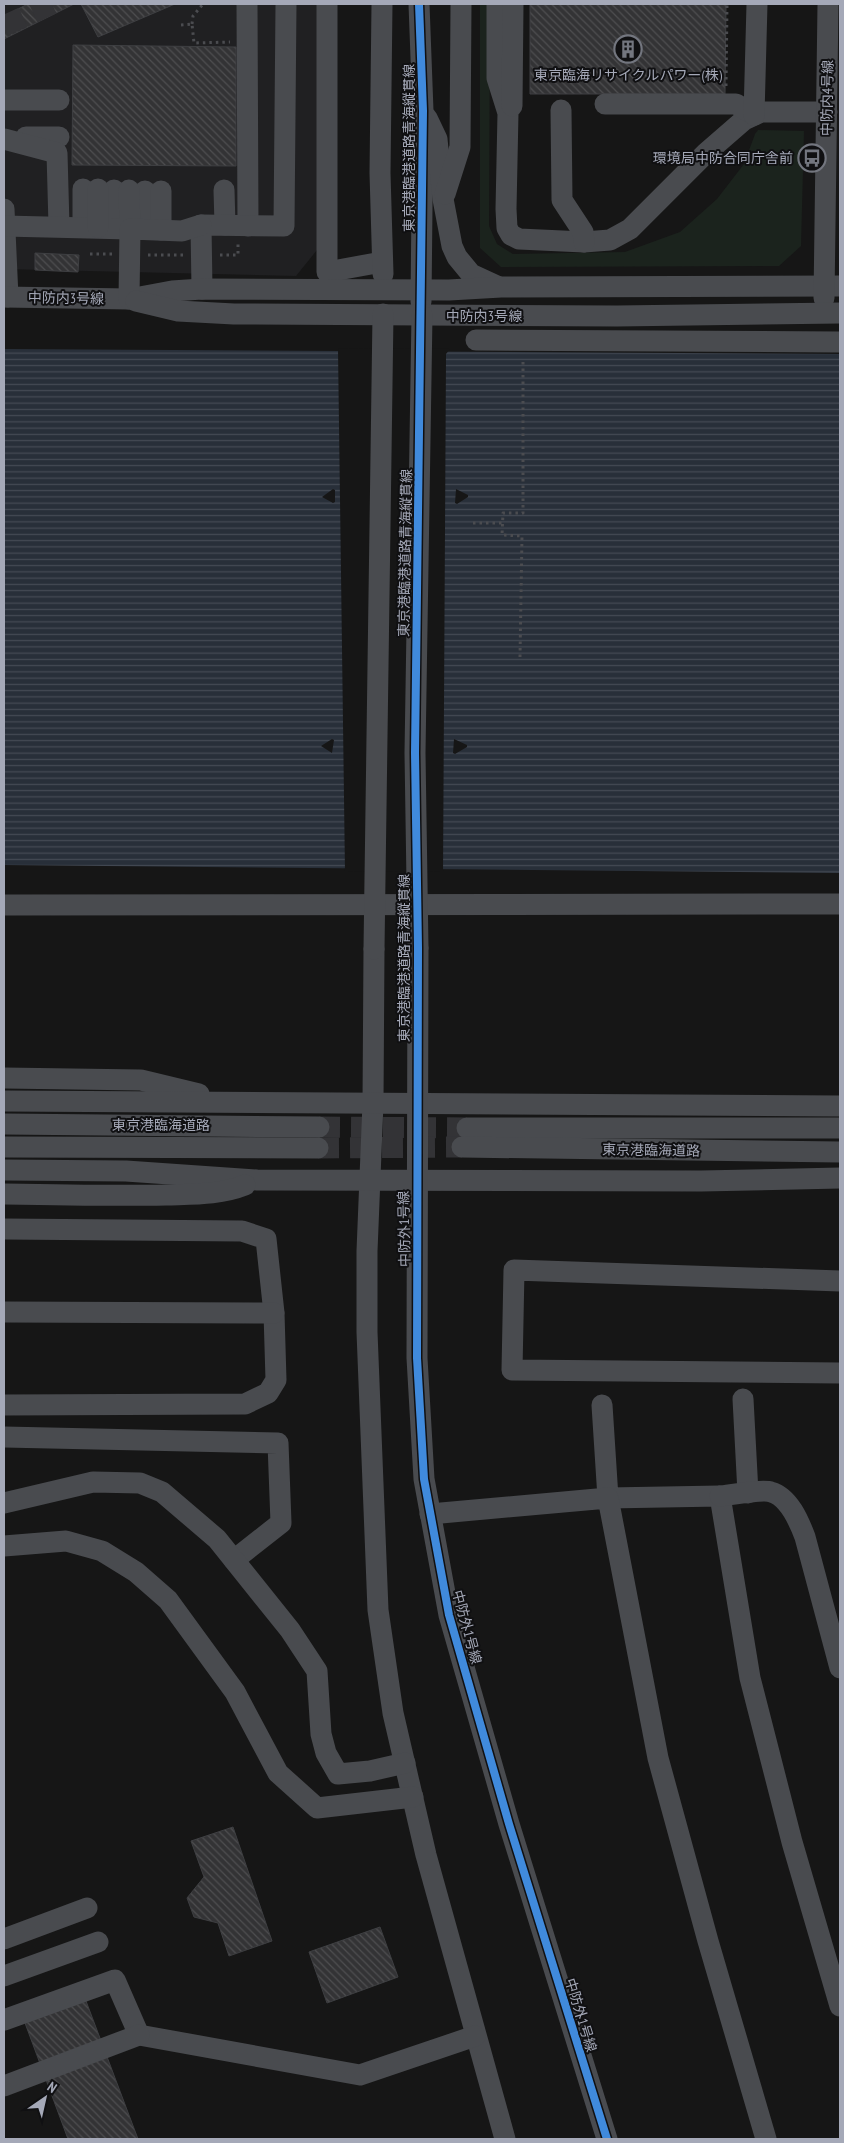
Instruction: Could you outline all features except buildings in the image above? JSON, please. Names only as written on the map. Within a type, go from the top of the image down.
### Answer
[{"type":"street","points":[[237,229],[247,4]]},
{"type":"street","points":[[6,298],[4,218],[59,226],[182,231],[201,225],[237,229],[284,226],[286,4]]},
{"type":"street","points":[[327,4],[327,272],[382,262]]},
{"type":"street","name":"東京港臨港道路青海縦貫線","points":[[373,1103],[383,314],[380,173],[382,4]]},
{"type":"street","name":"東京港臨港道路青海縦貫線","points":[[417,1103],[418,948],[415,753],[422,315],[423,111],[419,4]]},
{"type":"street","points":[[443,199],[456,165],[460,147],[461,4]]},
{"type":"street","points":[[497,4],[497,78],[508,112],[507,228],[511,235],[527,241],[584,242],[610,240],[630,229],[706,153],[744,120],[760,112],[827,112]]},
{"type":"street","points":[[508,112],[512,106],[513,4]]},
{"type":"street","points":[[754,115],[757,4]]},
{"type":"street","name":"中防内4号線","points":[[828,4],[827,112],[832,313]]},
{"type":"street","points":[[4,100],[59,100]]},
{"type":"street","points":[[605,104],[736,104],[754,115]]},
{"type":"street","points":[[561,110],[562,200],[583,232],[584,242]]},
{"type":"street","points":[[423,111],[437,139],[443,199],[452,246],[459,262],[478,279],[501,287]]},
{"type":"street","points":[[4,138],[59,137]]},
{"type":"street","points":[[4,138],[57,153],[59,226]]},
{"type":"street","points":[[122,190],[122,228]]},
{"type":"street","points":[[122,190],[122,228]]},
{"type":"street","points":[[122,190],[122,228],[129,299]]},
{"type":"street","points":[[224,190],[237,229]]},
{"type":"street","points":[[201,225],[202,289]]},
{"type":"street","name":"中防内3号線","points":[[6,298],[129,299],[172,291],[202,289],[421,290],[501,287],[832,286]]},
{"type":"street","name":"中防内3号線","points":[[129,299],[178,311],[234,314],[617,316],[832,313]]},
{"type":"street","points":[[476,340],[840,342]]},
{"type":"street","points":[[4,905],[840,904]]},
{"type":"street","points":[[4,1078],[140,1080],[232,1103]]},
{"type":"street","points":[[4,1102],[840,1106]]},
{"type":"street","points":[[373,1103],[367,1251],[367,1332],[378,1610],[393,1713],[413,1797],[475,2036],[505,2139]]},
{"type":"street","name":"中防外1号線","points":[[417,1103],[417,1358],[424,1480],[430,1514],[452,1624],[515,1843],[607,2139]]},
{"type":"street","name":"東京港臨海道路","points":[[4,1124],[319,1127]]},
{"type":"street","name":"東京港臨海道路","points":[[840,1128],[465,1138],[840,1152]]},
{"type":"street","name":"東京港臨海道路","points":[[4,1147],[318,1148]]},
{"type":"street","points":[[4,1170],[126,1171],[257,1180],[701,1180],[840,1178]]},
{"type":"street","points":[[4,1194],[142,1195],[208,1193],[232,1190],[257,1180]]},
{"type":"street","points":[[4,1229],[242,1231],[266,1240],[274,1313],[276,1380],[268,1393],[244,1404],[4,1404]]},
{"type":"street","points":[[840,1281],[514,1270],[512,1370],[840,1373]]},
{"type":"street","points":[[4,1312],[274,1313]]},
{"type":"street","points":[[743,1399],[748,1494]]},
{"type":"street","points":[[602,1405],[608,1498],[658,1758],[710,1950],[766,2139]]},
{"type":"street","points":[[4,1437],[278,1442],[281,1523],[234,1560]]},
{"type":"street","points":[[4,1503],[93,1482],[140,1483],[162,1492],[217,1539],[290,1630],[317,1671],[321,1734],[326,1753],[338,1774],[370,1771],[405,1763]]},
{"type":"street","points":[[430,1514],[608,1498],[720,1496],[770,1491],[785,1502],[799,1522],[840,1668]]},
{"type":"street","points":[[720,1496],[750,1678],[792,1842],[840,2006]]},
{"type":"street","points":[[4,1546],[66,1541],[102,1552],[136,1572],[168,1600],[235,1692],[278,1773],[317,1808],[413,1797]]},
{"type":"street","points":[[4,1939],[87,1908]]},
{"type":"street","points":[[4,1976],[98,1942]]},
{"type":"street","points":[[4,2020],[115,1980],[139,2035]]},
{"type":"street","points":[[4,2086],[139,2035],[360,2075],[475,2036]]},
{"type":"path","points":[[192,24],[193,16],[203,4]]},
{"type":"path","points":[[726,94],[727,4]]},
{"type":"path","points":[[212,255],[238,255],[237,229]]},
{"type":"path","points":[[90,254],[116,254]]},
{"type":"path","points":[[147,255],[192,255]]},
{"type":"path","points":[[520,657],[522,536],[502,535],[503,513],[523,513],[523,349]]},
{"type":"path","points":[[473,523],[503,524]]},
{"type":"shaded area","points":[[4,4],[321,4],[317,250],[296,276],[4,269]]},
{"type":"shaded area","points":[[480,4],[490,4],[489,226],[497,244],[513,254],[625,252],[680,232],[717,199],[744,164],[758,130],[804,131],[801,246],[779,266],[501,267],[480,248]]},
{"type":"shaded area","points":[[4,349],[840,354],[840,873],[4,865]],"holes":[[[333,489],[335,490],[335,502],[333,503],[322,497]],[[456,489],[468,495],[468,497],[457,504],[455,503]],[[332,739],[334,740],[332,753],[321,746]],[[454,739],[467,745],[467,747],[455,754],[453,753]]]},
{"type":"pier","points":[[338,348],[450,349],[446,354],[443,872],[345,871]]},
{"type":"tunnel","points":[[4,26],[52,4]]},
{"type":"tunnel","points":[[319,1127],[467,1128]]},
{"type":"tunnel","points":[[318,1148],[462,1147]]},
{"type":"cycle path","points":[[419,4],[423,111],[415,753],[418,948],[417,1358],[424,1479],[449,1615],[509,1824],[607,2139]]},
{"type":"place","name":"東京臨海リサイクルパワー(株)","points":[[628,49]]},
{"type":"place","name":"環境局中防合同庁舎前","points":[[812,158]]}]
